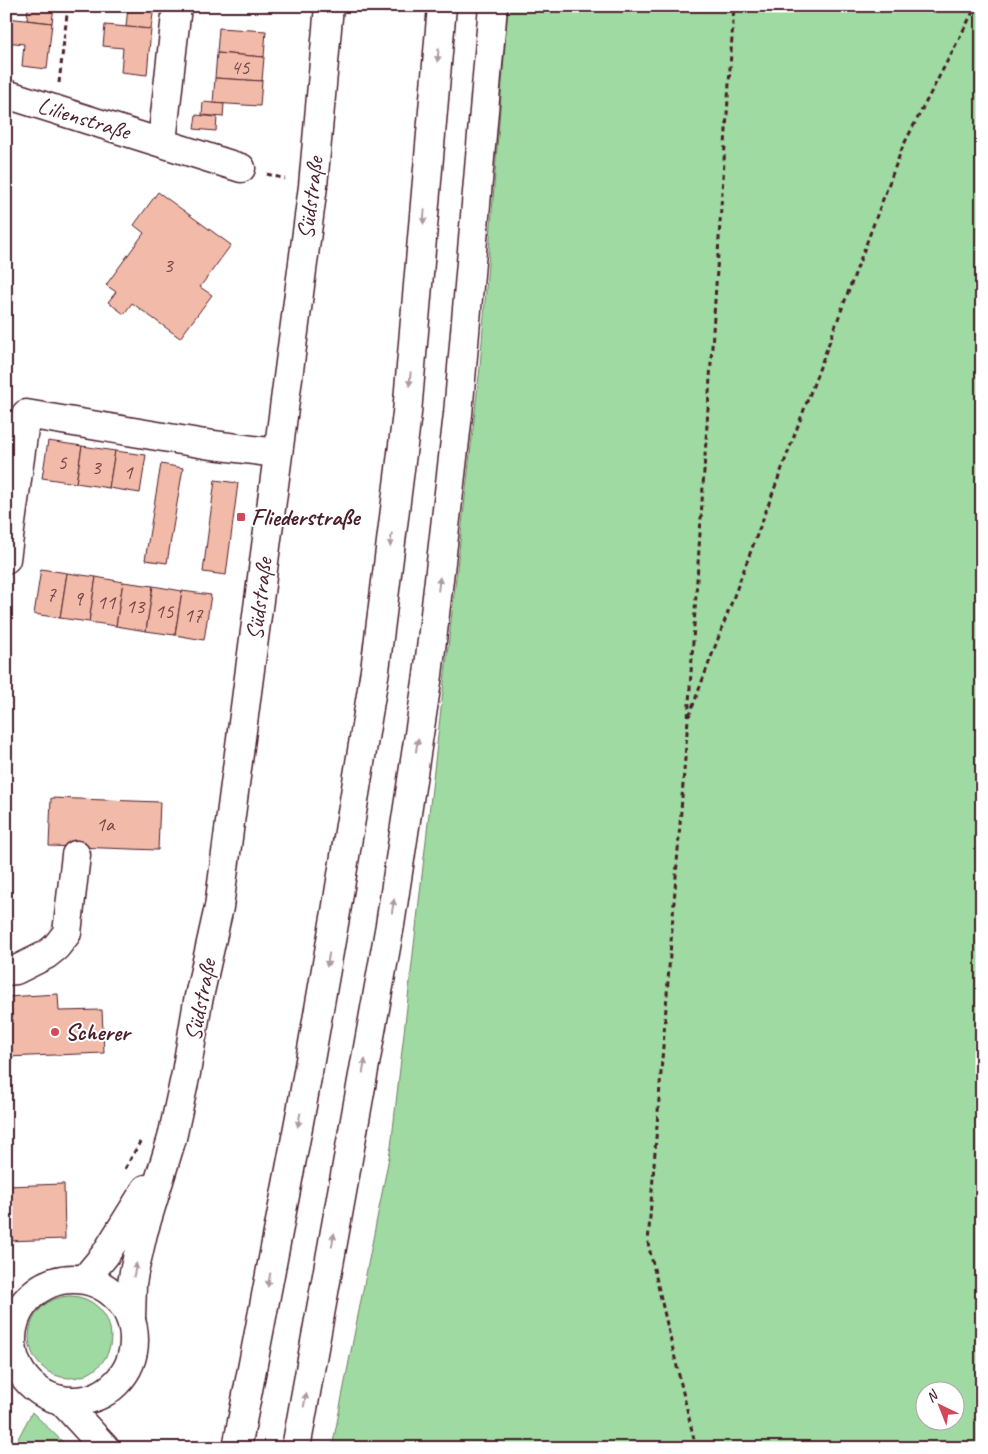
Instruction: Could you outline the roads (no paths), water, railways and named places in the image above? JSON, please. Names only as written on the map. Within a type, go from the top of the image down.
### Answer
[{"type":"main road","name":"Lilienstraße","points":[[162,142],[177,6]]},
{"type":"main road","name":"Südstraße","points":[[131,1319],[134,1272],[143,1232],[166,1158],[186,1073],[198,1001],[220,907],[312,186],[329,6]]},
{"type":"main road","points":[[237,1442],[306,1086],[375,670],[407,413],[442,6]]},
{"type":"main road","points":[[296,1448],[388,934],[428,675],[458,414],[493,6]]},
{"type":"main road","name":"Lilienstraße","points":[[6,94],[241,168]]},
{"type":"main road","points":[[6,559],[26,414],[205,444],[277,453]]},
{"type":"main road","points":[[6,971],[16,970],[46,955],[56,947],[67,933],[76,855]]},
{"type":"main road","name":"Südstraße","points":[[85,1279],[105,1255],[166,1158]]},
{"type":"main road","points":[[68,1278],[85,1279],[105,1287],[120,1301],[131,1319],[134,1337],[132,1356],[125,1373],[113,1387],[97,1396],[79,1401],[61,1400],[42,1393],[26,1380],[11,1361],[12,1333],[10,1321],[35,1291],[50,1283],[68,1278]]},
{"type":"main road","points":[[97,1396],[106,1427],[116,1448]]},
{"type":"main road","points":[[61,1400],[105,1448]]},
{"type":"place","name":"Fliederstraße","points":[[241,517]]},
{"type":"place","name":"Scherer","points":[[55,1032]]}]
